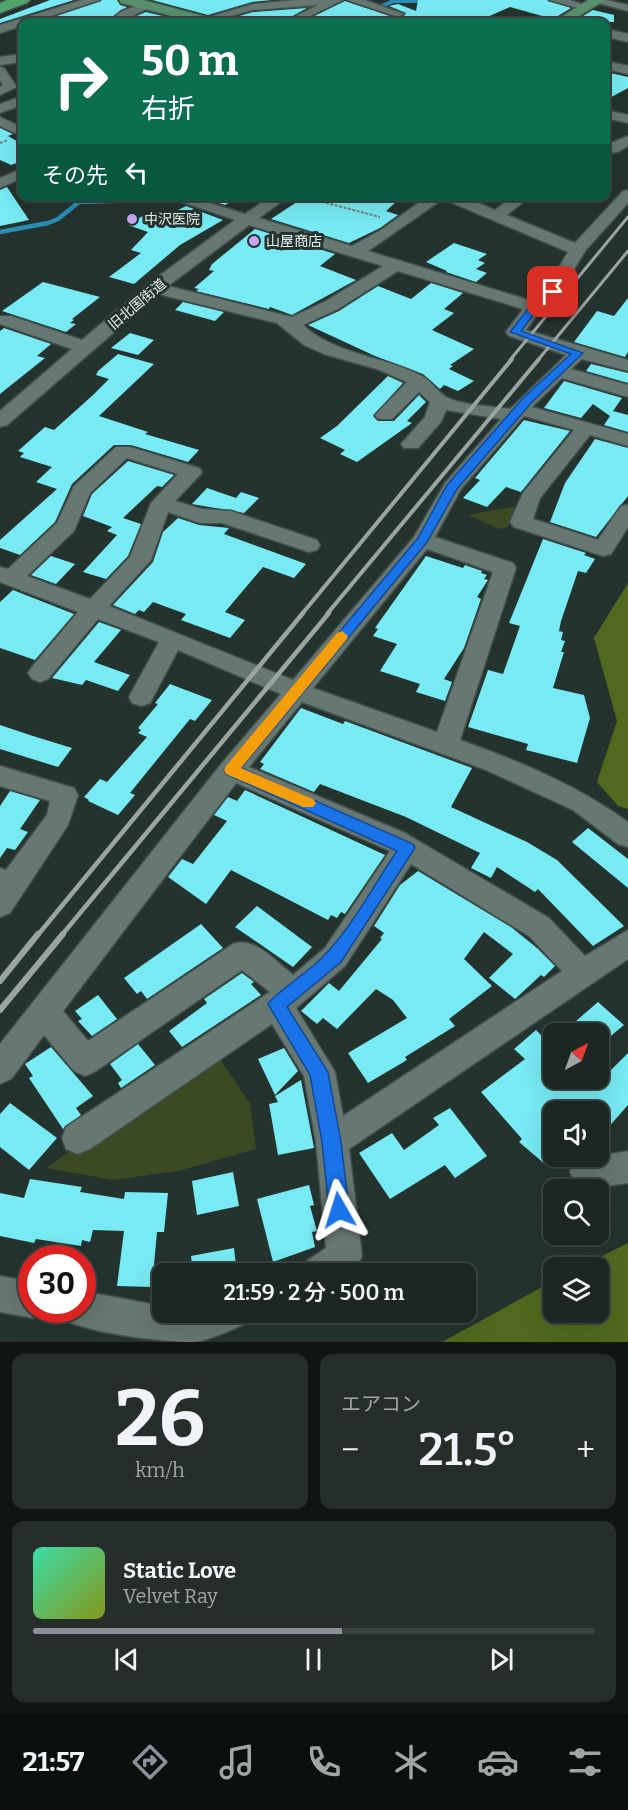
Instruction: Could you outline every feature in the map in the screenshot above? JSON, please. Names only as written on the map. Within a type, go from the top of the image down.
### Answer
[{"type":"highway","points":[[0,8],[22,0]]},
{"type":"main road","points":[[126,0],[190,18]]},
{"type":"main road","points":[[567,18],[593,3]]},
{"type":"street","points":[[45,18],[94,0]]},
{"type":"street","points":[[216,18],[253,7],[338,0]]},
{"type":"street","points":[[299,18],[338,0]]},
{"type":"street","points":[[353,0],[398,14]]},
{"type":"street","points":[[555,0],[628,8]]},
{"type":"street","points":[[119,18],[147,5]]},
{"type":"street","points":[[0,29],[18,25]]},
{"type":"street","points":[[610,34],[628,38]]},
{"type":"street","points":[[0,61],[18,59]]},
{"type":"street","points":[[610,66],[628,70]]},
{"type":"street","points":[[0,71],[11,87],[0,91]]},
{"type":"street","points":[[0,109],[18,102]]},
{"type":"street","points":[[610,112],[628,112]]},
{"type":"street","points":[[610,113],[628,119]]},
{"type":"street","points":[[4,123],[18,130]]},
{"type":"street","points":[[610,148],[619,147],[628,140]]},
{"type":"street","points":[[0,184],[18,175]]},
{"type":"street","points":[[628,194],[578,250],[553,292],[543,303],[534,307],[515,332],[578,353],[628,365]]},
{"type":"street","points":[[185,201],[356,251],[534,307]]},
{"type":"street","name":"旧北国街道","points":[[0,421],[154,288],[274,201]]},
{"type":"street","points":[[356,251],[402,224],[432,201]]},
{"type":"street","points":[[460,201],[578,250]]},
{"type":"street","points":[[496,216],[517,201]]},
{"type":"street","points":[[292,324],[332,305],[398,264]]},
{"type":"street","points":[[154,288],[283,319],[292,324],[309,341],[330,350],[383,365],[419,381],[443,404]]},
{"type":"street","points":[[5,320],[86,347]]},
{"type":"street","points":[[0,1069],[231,770],[423,540],[452,487],[517,412],[578,353]]},
{"type":"street","points":[[560,372],[628,391]]},
{"type":"street","points":[[386,415],[419,381]]},
{"type":"street","points":[[411,444],[434,418],[437,406],[443,404],[517,412],[586,427],[628,440]]},
{"type":"street","points":[[586,427],[530,498],[521,522],[603,549],[628,511]]},
{"type":"street","points":[[6,576],[66,526],[81,490],[123,451],[192,472],[161,502],[140,560],[94,608],[40,673]]},
{"type":"street","points":[[161,502],[200,516],[224,516],[309,545]]},
{"type":"street","points":[[423,540],[505,568],[446,744]]},
{"type":"street","points":[[6,576],[272,678],[297,691],[495,763],[582,803],[628,836]]},
{"type":"street","points":[[141,697],[171,640]]},
{"type":"street","points":[[231,770],[407,848],[539,927],[582,972]]},
{"type":"street","points":[[0,776],[65,795],[59,818],[4,890]]},
{"type":"street","points":[[78,1138],[285,999],[335,957],[407,848]]},
{"type":"street","points":[[332,1142],[628,943]]},
{"type":"street","points":[[44,1012],[85,1061],[243,953],[285,999],[319,1072],[332,1142],[344,1256],[335,1263]]},
{"type":"street","points":[[587,1172],[628,1167]]},
{"type":"street","points":[[0,1294],[18,1297]]},
{"type":"street","points":[[96,1312],[152,1322]]},
{"type":"street","points":[[156,1323],[183,1328],[198,1323]]},
{"type":"path","points":[[318,201],[402,224]]},
{"type":"green space","points":[[517,506],[508,527],[499,529],[468,515]]},
{"type":"green space","points":[[628,583],[628,809],[618,806],[597,782],[617,721],[594,638]]},
{"type":"green space","points":[[212,1047],[250,1104],[256,1149],[178,1171],[113,1180],[47,1168]]},
{"type":"green space","points":[[628,1243],[628,1342],[442,1342],[543,1286],[543,1323],[609,1323],[609,1257],[600,1257]]},
{"type":"building","points":[[50,0],[74,0],[0,23],[0,19]]},
{"type":"building","points":[[102,0],[117,0],[120,5],[127,7],[112,18],[50,18]]},
{"type":"building","points":[[152,0],[272,0],[252,2],[208,15]]},
{"type":"building","points":[[418,0],[547,0],[571,8],[555,18],[510,7],[485,18],[400,18],[406,13],[389,6],[398,4],[416,11]]},
{"type":"building","points":[[345,1],[396,18],[310,18]]},
{"type":"building","points":[[307,8],[289,18],[233,18],[253,12]]},
{"type":"building","points":[[593,10],[614,15],[614,22],[610,22],[610,18],[580,18]]},
{"type":"building","points":[[146,12],[171,18],[132,18]]},
{"type":"building","points":[[610,73],[628,77],[628,88],[610,98]]},
{"type":"building","points":[[0,128],[13,134],[8,136],[18,142],[18,162],[11,165],[0,160]]},
{"type":"building","points":[[7,187],[29,220],[0,226],[0,190]]},
{"type":"building","points":[[212,201],[233,201],[225,205]]},
{"type":"building","points":[[298,201],[397,201],[386,211],[398,215],[380,228],[349,243],[271,219]]},
{"type":"building","points":[[186,206],[223,220],[180,245],[134,284],[109,277],[141,253],[131,250],[148,232],[128,225],[149,212],[164,217]]},
{"type":"building","points":[[255,229],[335,254],[320,266],[356,280],[292,315],[270,307],[269,309],[196,291],[199,289],[194,288],[214,271],[209,270],[212,264]]},
{"type":"building","points":[[454,243],[487,254],[478,260],[485,263],[476,269],[487,273],[476,282],[446,272],[426,262]]},
{"type":"building","points":[[43,282],[100,297],[72,319],[74,320],[70,323],[76,324],[66,332],[2,311]]},
{"type":"building","points":[[431,283],[463,293],[444,309],[454,313],[432,330],[474,349],[450,365],[453,366],[449,369],[474,381],[458,391],[444,385],[440,389],[423,374],[375,356],[308,325],[339,311],[378,286],[411,299]]},
{"type":"building","points":[[628,298],[628,352],[625,357],[574,342],[597,311],[614,316]]},
{"type":"building","points":[[183,302],[224,312],[215,321],[175,310]]},
{"type":"building","points":[[4,328],[51,344],[37,356],[45,358],[0,394],[0,331]]},
{"type":"building","points":[[130,333],[154,340],[138,355],[111,348]]},
{"type":"building","points":[[118,354],[154,364],[99,416],[148,432],[145,434],[199,450],[188,462],[131,445],[114,445],[72,484],[55,522],[20,555],[0,548],[0,540],[57,489],[36,482],[52,467],[20,457],[24,453],[18,451],[45,427],[54,430],[93,395],[109,379],[96,375],[98,371]]},
{"type":"building","points":[[591,364],[628,373],[628,383],[586,371]]},
{"type":"building","points":[[388,376],[403,383],[373,416],[378,421],[394,421],[419,395],[426,402],[407,421],[412,423],[357,462],[340,454],[345,450],[320,438],[337,426]]},
{"type":"building","points":[[564,381],[622,398],[613,411],[628,415],[628,432],[604,425],[610,416],[593,404],[581,418],[544,408]]},
{"type":"building","points":[[524,420],[570,431],[521,492],[506,487],[487,507],[463,498],[480,480],[475,478]]},
{"type":"building","points":[[595,439],[628,448],[628,496],[596,537],[550,522],[565,483]]},
{"type":"building","points":[[128,461],[174,475],[162,487],[157,486],[123,518],[141,524],[128,556],[106,579],[83,572],[117,535],[107,531],[112,527],[83,516],[92,494]]},
{"type":"building","points":[[207,488],[236,498],[241,492],[259,498],[244,513],[192,504]]},
{"type":"building","points":[[178,518],[199,525],[229,528],[224,534],[306,564],[294,578],[263,567],[225,612],[245,620],[230,638],[181,620],[186,614],[153,602],[144,612],[139,610],[135,614],[113,605],[153,562],[163,532]]},
{"type":"building","points":[[543,539],[586,553],[584,555],[595,559],[586,573],[578,571],[561,621],[559,631],[563,632],[561,640],[565,641],[561,652],[564,652],[553,688],[584,695],[590,718],[577,763],[526,750],[528,744],[468,727],[488,670],[503,674],[520,626],[509,623]]},
{"type":"building","points":[[51,556],[75,564],[56,584],[31,575]]},
{"type":"building","points":[[426,556],[463,568],[465,565],[482,571],[481,573],[487,575],[484,579],[488,580],[477,597],[481,599],[464,648],[444,679],[452,682],[445,701],[416,692],[420,684],[380,671],[397,644],[373,636],[378,629],[375,628]]},
{"type":"building","points":[[13,590],[74,614],[35,660],[0,648],[0,602]]},
{"type":"building","points":[[99,622],[121,630],[94,662],[130,675],[118,691],[86,680],[82,685],[52,678]]},
{"type":"building","points":[[170,684],[212,700],[195,721],[190,719],[130,793],[135,795],[118,815],[88,801],[84,797],[100,779],[107,782],[147,737],[138,733],[141,730],[138,728],[158,704],[155,703]]},
{"type":"building","points":[[301,708],[343,724],[345,721],[472,768],[451,807],[527,842],[557,860],[624,926],[593,946],[538,889],[535,892],[497,867],[491,878],[471,868],[480,853],[406,817],[320,784],[314,792],[260,769],[264,764],[260,762]]},
{"type":"building","points":[[0,725],[72,748],[58,767],[0,749]]},
{"type":"building","points":[[245,790],[385,855],[345,914],[341,912],[337,918],[331,915],[328,920],[231,870],[206,904],[168,877],[182,859],[193,864],[227,821],[214,815],[228,797],[237,801]]},
{"type":"building","points":[[10,791],[40,800],[20,829],[28,832],[15,850],[7,848],[0,858],[0,806]]},
{"type":"building","points":[[588,828],[628,859],[628,888],[572,842]]},
{"type":"building","points":[[418,871],[511,927],[555,966],[544,977],[541,975],[515,999],[489,978],[513,954],[484,932],[464,959],[492,986],[449,1019],[455,1026],[405,1057],[407,1060],[368,1083],[348,1053],[407,1018],[393,1000],[376,989],[337,1029],[323,1018],[317,1024],[301,1011],[329,983],[339,991],[382,939],[380,938],[384,933],[374,926],[400,885]]},
{"type":"building","points":[[257,906],[312,947],[293,967],[235,927]]},
{"type":"building","points":[[201,924],[223,948],[147,999],[141,991],[137,994],[124,978]]},
{"type":"building","points":[[242,973],[254,982],[251,984],[261,995],[182,1047],[169,1031],[207,1003],[204,999]]},
{"type":"building","points":[[98,995],[117,1019],[92,1036],[78,1021],[82,1019],[75,1011]]},
{"type":"building","points":[[598,1002],[624,1025],[609,1037],[609,1023],[578,1023],[576,1021]]},
{"type":"building","points":[[536,1030],[541,1035],[543,1033],[543,1089],[609,1089],[609,1072],[628,1053],[628,1105],[609,1127],[609,1101],[543,1101],[543,1162],[519,1142],[522,1139],[481,1092],[525,1059],[514,1049]]},
{"type":"building","points":[[138,1044],[155,1065],[121,1088],[118,1083],[122,1080],[110,1064]]},
{"type":"building","points":[[51,1047],[93,1096],[76,1108],[81,1115],[63,1129],[29,1078],[33,1076],[25,1064]]},
{"type":"building","points":[[284,1048],[298,1071],[275,1095],[258,1059]]},
{"type":"building","points":[[301,1080],[314,1148],[278,1155],[269,1104],[278,1102],[275,1096]]},
{"type":"building","points":[[10,1103],[57,1138],[29,1170],[0,1147],[0,1114]]},
{"type":"building","points":[[450,1108],[487,1156],[455,1178],[445,1165],[390,1199],[359,1153],[392,1133],[404,1150],[439,1125],[433,1118]]},
{"type":"building","points":[[233,1172],[239,1206],[197,1215],[192,1181]]},
{"type":"building","points":[[30,1179],[82,1187],[80,1192],[124,1199],[125,1192],[168,1193],[164,1232],[157,1232],[154,1263],[152,1263],[152,1287],[117,1286],[124,1231],[93,1230],[90,1242],[82,1240],[81,1245],[36,1239],[34,1243],[0,1236],[0,1193],[24,1198]]},
{"type":"building","points":[[309,1185],[314,1205],[310,1206],[317,1231],[312,1232],[315,1247],[273,1262],[257,1199]]},
{"type":"building","points":[[234,1248],[236,1263],[192,1263],[191,1256]]},
{"type":"waterway","points":[[386,18],[377,14],[374,9],[394,1],[425,1]]},
{"type":"waterway","points":[[0,232],[48,223],[58,219],[79,202],[113,201]]},
{"type":"railway","points":[[510,360],[628,217]]},
{"type":"railway","points":[[538,360],[628,251]]},
{"type":"railway","points":[[302,614],[512,359]]},
{"type":"railway","points":[[327,614],[539,359]]},
{"type":"railway","points":[[37,936],[303,613]]},
{"type":"railway","points":[[61,936],[329,613]]},
{"type":"railway","points":[[0,981],[38,934]]},
{"type":"railway","points":[[0,1010],[63,934]]},
{"type":"slow traffic","points":[[308,803],[231,770],[342,636]]},
{"type":"place","name":"中沢医院","points":[[132,219]]},
{"type":"place","name":"山屋商店","points":[[254,241]]},
{"type":"route","points":[[339,1210],[332,1142],[319,1072],[276,1004],[294,993],[335,957],[407,848],[231,770],[423,540],[452,487],[528,399],[578,353],[515,332],[534,307],[543,303],[553,292]]}]
